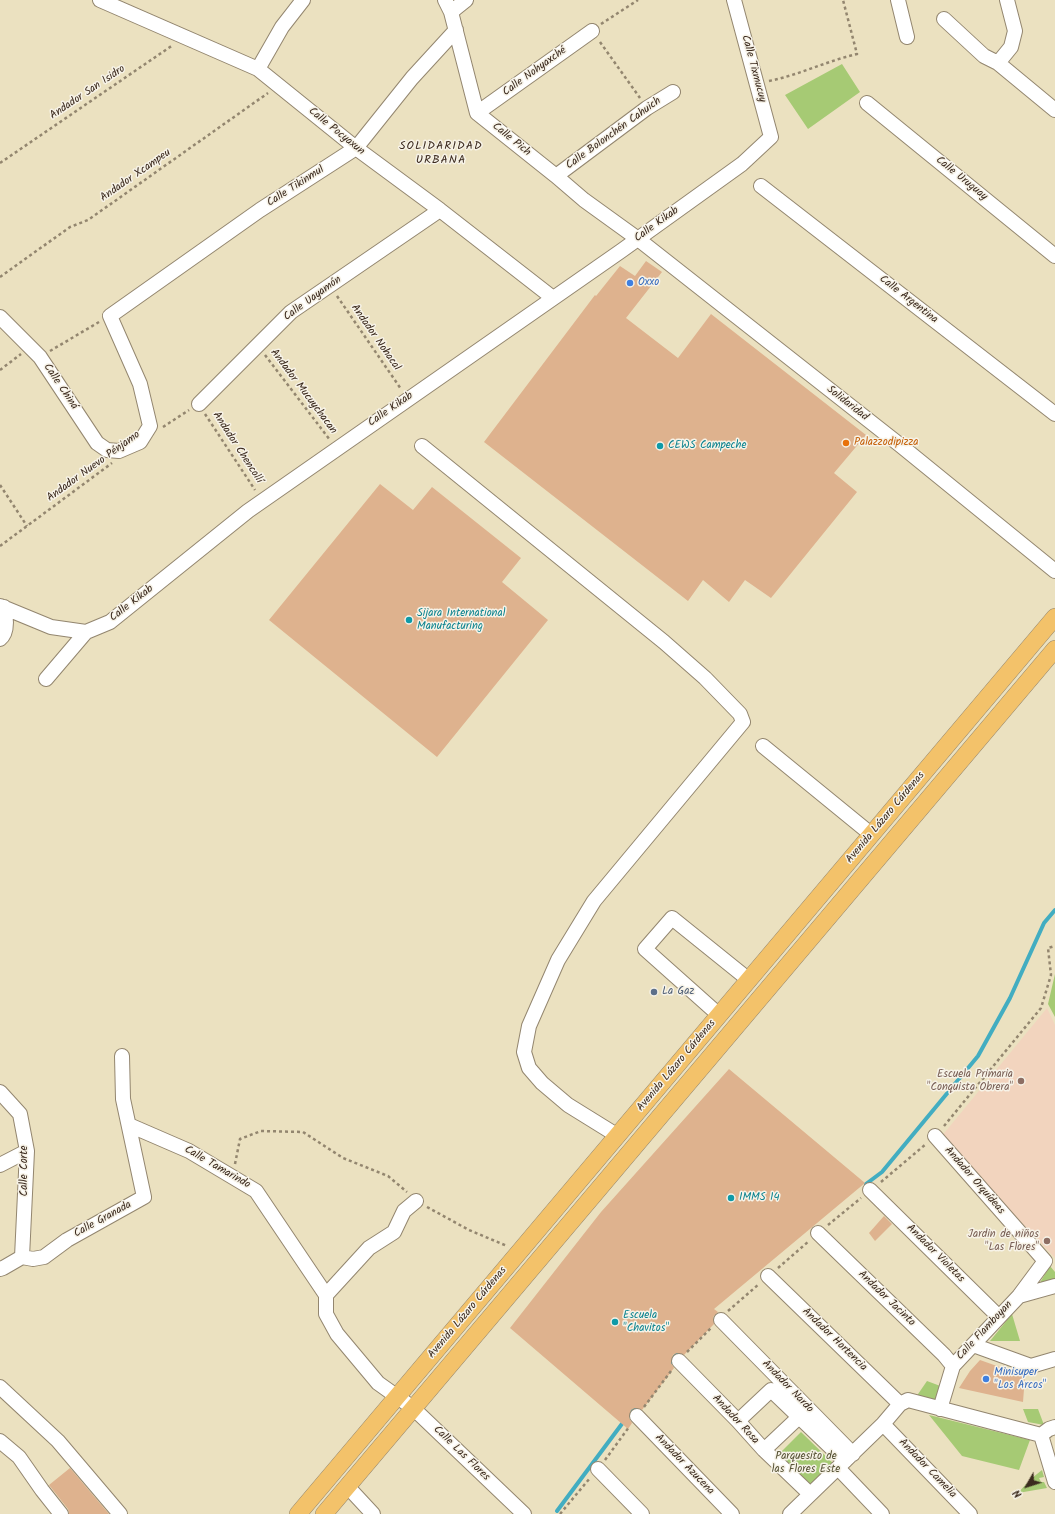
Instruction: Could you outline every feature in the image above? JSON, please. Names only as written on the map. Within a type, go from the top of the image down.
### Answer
[{"type":"main road","name":"Avenida Lázaro Cárdenas","points":[[298,1514],[1055,618]]},
{"type":"main road","name":"Avenida Lázaro Cárdenas","points":[[324,1514],[1055,649]]},
{"type":"street","name":"Calle Pocyaxun","points":[[100,0],[258,69],[356,148],[440,210],[553,298]]},
{"type":"street","points":[[258,69],[282,27],[303,0]]},
{"type":"street","points":[[466,0],[448,6],[478,112]]},
{"type":"street","name":"Calle Tixmucuy","points":[[734,0],[771,137]]},
{"type":"street","points":[[898,0],[907,37]]},
{"type":"street","points":[[998,63],[1011,47],[1015,31],[1007,0]]},
{"type":"street","points":[[944,19],[984,56],[998,63],[1055,110]]},
{"type":"street","name":"Calle Tikinmul","points":[[110,316],[260,210],[356,148],[412,78],[456,30]]},
{"type":"street","name":"Calle Nohyaxché","points":[[478,112],[592,31]]},
{"type":"street","name":"Calle Bolonchén Cahuich","points":[[556,176],[647,108],[673,92]]},
{"type":"street","name":"Calle Uruguay","points":[[867,103],[1055,256]]},
{"type":"street","name":"Calle Pich","points":[[478,112],[584,200],[638,239]]},
{"type":"street","name":"Calle Kikab","points":[[86,632],[110,622],[248,511],[638,239],[742,164],[771,137]]},
{"type":"street","name":"Calle Argentina","points":[[761,186],[1055,414]]},
{"type":"street","name":"Calle Uayamón","points":[[199,404],[291,312],[440,210]]},
{"type":"street","name":"Solidaridad","points":[[638,239],[900,445],[1055,571]]},
{"type":"street","points":[[110,316],[140,384],[150,426],[140,442],[117,456]]},
{"type":"street","name":"Calle Chiná","points":[[0,317],[40,357],[97,443],[117,456]]},
{"type":"street","points":[[422,446],[664,642],[705,678],[740,714],[743,722],[594,901],[558,960],[529,1026],[524,1052],[528,1068],[542,1083],[568,1104],[618,1136]]},
{"type":"street","points":[[2,606],[50,627],[86,632]]},
{"type":"street","points":[[0,639],[3,637],[6,622],[2,606]]},
{"type":"street","points":[[46,679],[86,632]]},
{"type":"street","points":[[763,746],[872,835]]},
{"type":"street","points":[[719,1015],[645,949],[672,918],[749,980]]},
{"type":"street","name":"Calle Granada","points":[[22,1257],[33,1259],[44,1257],[67,1240],[144,1197],[124,1099],[122,1056]]},
{"type":"street","points":[[665,1080],[680,1092]]},
{"type":"street","name":"Calle Corte","points":[[0,1092],[20,1114],[27,1151],[22,1257]]},
{"type":"street","name":"Calle Tamarindo","points":[[129,1125],[189,1151],[256,1191],[326,1295]]},
{"type":"street","name":"Andador Orquídeas","points":[[935,1136],[1045,1261]]},
{"type":"street","points":[[0,1165],[27,1151]]},
{"type":"street","points":[[594,1164],[609,1176]]},
{"type":"street","name":"Andador Violetas","points":[[870,1190],[999,1317]]},
{"type":"street","points":[[398,1396],[378,1383],[337,1334],[326,1314],[326,1295],[369,1248],[394,1232],[404,1211],[416,1201]]},
{"type":"street","name":"Andador Jacinto","points":[[818,1233],[944,1355],[953,1366]]},
{"type":"street","points":[[0,1268],[3,1268],[22,1257]]},
{"type":"street","name":"Calle Flamboyan","points":[[940,1409],[953,1366],[999,1317],[1010,1303],[1019,1296],[1045,1261]]},
{"type":"street","name":"Andador Hortencia","points":[[768,1276],[900,1404]]},
{"type":"street","points":[[1019,1296],[1055,1286]]},
{"type":"street","name":"Andador Nardo","points":[[721,1320],[845,1461],[882,1514]]},
{"type":"street","points":[[973,1345],[1031,1366],[1055,1359]]},
{"type":"street","name":"Andador Rosa","points":[[679,1361],[738,1421],[764,1450],[810,1494]]},
{"type":"street","points":[[0,1387],[58,1441],[120,1514]]},
{"type":"street","points":[[738,1421],[771,1390],[845,1461]]},
{"type":"street","name":"Calle Las Flores","points":[[398,1396],[413,1408],[524,1514]]},
{"type":"street","points":[[790,1514],[883,1424],[900,1404],[908,1400],[940,1409],[1048,1430],[1055,1482]]},
{"type":"street","name":"Andador Azucena","points":[[637,1416],[732,1514]]},
{"type":"street","points":[[764,1450],[799,1417]]},
{"type":"street","name":"Andador Camelia","points":[[883,1424],[970,1514]]},
{"type":"street","points":[[0,1441],[18,1457],[61,1514]]},
{"type":"street","points":[[598,1469],[642,1514]]},
{"type":"street","points":[[347,1486],[373,1514]]},
{"type":"path","points":[[638,0],[592,31],[647,108]]},
{"type":"path","points":[[756,83],[781,78],[836,59],[857,54],[843,0]]},
{"type":"path","name":"Andador San Isidro","points":[[0,163],[185,37]]},
{"type":"path","name":"Andador Xcampeu","points":[[0,277],[70,227],[88,220],[279,86]]},
{"type":"path","name":"Andador Nohacal","points":[[330,286],[408,398]]},
{"type":"path","points":[[40,357],[110,316]]},
{"type":"path","name":"Andador Mucuychacan","points":[[258,345],[336,449]]},
{"type":"path","points":[[0,370],[31,347]]},
{"type":"path","points":[[160,430],[199,404]]},
{"type":"path","name":"Andador Chencollí","points":[[199,404],[263,500]]},
{"type":"path","name":"Andador Nuevo Pénjamo","points":[[0,546],[117,456]]},
{"type":"path","points":[[0,485],[27,526]]},
{"type":"path","points":[[818,1233],[935,1136],[1041,1008],[1052,975],[1048,948],[1055,946]]},
{"type":"path","points":[[232,1177],[240,1139],[261,1131],[303,1132],[343,1158],[388,1176],[416,1201],[469,1230],[520,1252]]},
{"type":"shaded area","name":"Escuela Primaria \"Conquista Obrera\"","points":[[1047,1008],[1055,1025],[1055,1258],[941,1137]]},
{"type":"green space","points":[[842,64],[860,92],[808,129],[785,95]]},
{"type":"green space","points":[[1055,974],[1055,1017],[1048,1004]]},
{"type":"green space","points":[[1050,1266],[1055,1272],[1055,1280],[1036,1289]]},
{"type":"green space","points":[[1012,1314],[1020,1341],[990,1341]]},
{"type":"green space","points":[[927,1381],[943,1387],[936,1403],[916,1397]]},
{"type":"green space","points":[[1023,1409],[1038,1409],[1044,1425],[1028,1422]]},
{"type":"green space","points":[[929,1415],[1030,1440],[1019,1470],[962,1456]]},
{"type":"green space","name":"Parquesito de las Flores Este","points":[[801,1432],[838,1468],[810,1494],[774,1459]]},
{"type":"green space","points":[[1042,1470],[1044,1477],[1039,1478],[1041,1482],[1044,1482],[1047,1488],[1018,1493],[1027,1483],[1029,1485],[1034,1481],[1032,1478]]},
{"type":"building","name":"CEWS Campeche","points":[[646,261],[662,272],[626,318],[678,358],[711,314],[866,435],[834,473],[857,492],[771,598],[745,580],[729,602],[703,580],[688,601],[484,442],[595,295],[596,296],[620,266],[635,276]]},
{"type":"building","name":"Sijara International Manufacturing","points":[[380,484],[413,510],[432,487],[521,558],[502,582],[548,620],[437,757],[269,620]]},
{"type":"building","points":[[729,1069],[865,1183],[714,1309],[718,1312],[713,1317],[714,1324],[684,1355],[677,1353],[673,1355],[671,1363],[674,1368],[642,1410],[635,1408],[631,1410],[629,1418],[632,1423],[628,1429],[510,1328],[601,1212]]},
{"type":"building","points":[[884,1216],[892,1224],[875,1241],[869,1233]]},
{"type":"building","name":"Minisuper \"Los Arcos\"","points":[[980,1360],[1025,1376],[1023,1402],[959,1388],[970,1371]]},
{"type":"building","points":[[70,1468],[109,1514],[69,1514],[68,1509],[49,1485]]},
{"type":"waterway","points":[[866,1184],[882,1172],[978,1056],[1010,998],[1044,923],[1055,910]]},
{"type":"waterway","points":[[669,1364],[681,1349]]},
{"type":"waterway","points":[[557,1511],[636,1405]]},
{"type":"place","name":"Oxxo","points":[[630,283]]},
{"type":"place","name":"Palazzodipizza","points":[[846,443]]},
{"type":"place","name":"CEWS Campeche","points":[[660,446]]},
{"type":"place","name":"Sijara International Manufacturing","points":[[409,620]]},
{"type":"place","name":"La Gaz","points":[[654,992]]},
{"type":"place","name":"Escuela Primaria \"Conquista Obrera\"","points":[[1021,1081]]},
{"type":"place","name":"IMMS 14","points":[[731,1198]]},
{"type":"place","name":"Jardin de niños \"Las Flores\"","points":[[1047,1241]]},
{"type":"place","name":"Escuela \"Chavitos\"","points":[[615,1322]]},
{"type":"place","name":"Minisuper \"Los Arcos\"","points":[[986,1379]]},
{"type":"district","name":"SOLIDARIDAD URBANA","points":[[441,154]]}]
